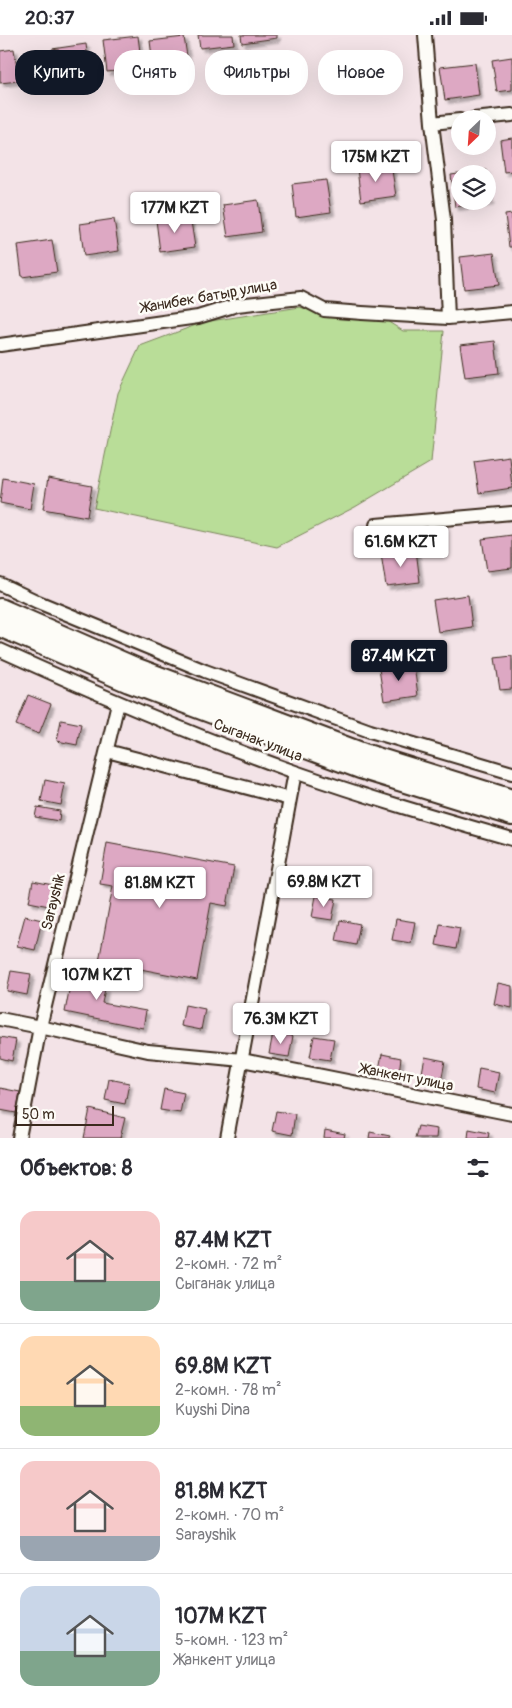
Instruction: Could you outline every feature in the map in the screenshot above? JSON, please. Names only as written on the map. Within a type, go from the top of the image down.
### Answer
[{"type":"highway","points":[[0,609],[144,672],[364,754],[512,800]]},
{"type":"highway","points":[[0,625],[129,682],[350,764],[512,815]]},
{"type":"street","points":[[425,35],[432,123],[444,220],[448,318]]},
{"type":"street","points":[[496,117],[512,115]]},
{"type":"street","points":[[432,123],[451,121]]},
{"type":"street","name":"Жанибек батыр улица","points":[[0,345],[198,317],[237,305],[301,298],[324,310],[448,318],[512,311]]},
{"type":"street","points":[[376,525],[512,513]]},
{"type":"street","points":[[0,584],[38,602],[214,674],[370,731],[512,773]]},
{"type":"street","name":"Сыганак улица","points":[[0,650],[118,703],[294,772],[512,839]]},
{"type":"street","name":"Sarayshik","points":[[18,1138],[40,1027],[118,703]]},
{"type":"street","points":[[106,751],[290,799]]},
{"type":"street","points":[[227,1138],[294,772]]},
{"type":"street","name":"Жанкент улица","points":[[0,1019],[148,1051],[242,1060],[512,1114]]},
{"type":"green space","points":[[300,307],[324,315],[382,318],[403,331],[444,331],[431,462],[355,507],[277,547],[94,508],[118,393],[140,346],[204,322]]},
{"type":"building","points":[[198,35],[233,35],[234,44],[200,48]]},
{"type":"building","points":[[241,35],[277,35],[277,38],[242,43]]},
{"type":"building","points":[[138,36],[140,50],[114,50],[114,71],[107,72],[103,40]]},
{"type":"building","points":[[184,37],[186,50],[151,50],[150,41]]},
{"type":"building","points":[[86,44],[87,50],[52,50]]},
{"type":"building","points":[[14,49],[15,81],[0,83],[0,51]]},
{"type":"building","points":[[512,57],[512,90],[497,92],[492,60]]},
{"type":"building","points":[[475,63],[479,95],[445,100],[440,67]]},
{"type":"building","points":[[512,138],[512,171],[504,172],[500,140]]},
{"type":"building","points":[[391,164],[396,196],[361,201],[357,169]]},
{"type":"building","points":[[326,180],[331,212],[296,217],[292,184]]},
{"type":"building","points":[[258,200],[262,232],[228,237],[223,205]]},
{"type":"building","points":[[512,214],[512,247],[509,247],[505,215]]},
{"type":"building","points":[[190,215],[195,247],[160,252],[156,220]]},
{"type":"building","points":[[114,219],[119,251],[84,256],[80,224]]},
{"type":"building","points":[[52,240],[57,272],[22,277],[18,245]]},
{"type":"building","points":[[494,253],[499,285],[464,289],[460,257]]},
{"type":"building","points":[[495,341],[499,373],[465,377],[460,345]]},
{"type":"building","points":[[509,456],[512,488],[479,493],[474,461]]},
{"type":"building","points":[[3,478],[34,484],[30,509],[0,503]]},
{"type":"building","points":[[48,478],[92,486],[87,517],[43,509]]},
{"type":"building","points":[[512,535],[512,568],[487,571],[482,539]]},
{"type":"building","points":[[416,550],[420,582],[386,586],[381,554]]},
{"type":"building","points":[[468,595],[472,627],[438,632],[433,600]]},
{"type":"building","points":[[512,656],[512,689],[500,690],[495,658]]},
{"type":"building","points":[[414,664],[418,696],[384,701],[379,669]]},
{"type":"building","points":[[28,695],[51,704],[39,734],[16,725]]},
{"type":"building","points":[[61,720],[81,724],[77,745],[57,741]]},
{"type":"building","points":[[45,780],[65,784],[61,805],[41,801]]},
{"type":"building","points":[[37,807],[60,811],[59,821],[35,817]]},
{"type":"building","points":[[107,843],[234,867],[227,906],[211,903],[197,980],[99,961],[113,886],[100,884]]},
{"type":"building","points":[[33,881],[53,885],[49,906],[29,902]]},
{"type":"building","points":[[316,896],[336,899],[332,920],[312,917]]},
{"type":"building","points":[[25,916],[42,920],[35,950],[17,946]]},
{"type":"building","points":[[396,919],[415,922],[411,943],[392,940]]},
{"type":"building","points":[[340,920],[360,924],[356,945],[336,941]]},
{"type":"building","points":[[440,924],[460,928],[456,949],[436,945]]},
{"type":"building","points":[[74,964],[93,967],[89,986],[105,989],[102,1003],[146,1011],[143,1028],[65,1012]]},
{"type":"building","points":[[11,971],[31,974],[27,995],[7,991]]},
{"type":"building","points":[[498,983],[512,986],[512,1008],[494,1004]]},
{"type":"building","points":[[185,1005],[205,1009],[201,1030],[181,1026]]},
{"type":"building","points":[[273,1033],[293,1036],[289,1057],[269,1054]]},
{"type":"building","points":[[314,1036],[334,1039],[330,1060],[310,1057]]},
{"type":"building","points":[[0,1037],[16,1040],[12,1061],[0,1058]]},
{"type":"building","points":[[382,1054],[401,1058],[398,1079],[378,1075]]},
{"type":"building","points":[[425,1057],[445,1061],[441,1082],[421,1078]]},
{"type":"building","points":[[479,1068],[499,1072],[495,1093],[476,1089]]},
{"type":"building","points":[[109,1079],[129,1083],[125,1104],[105,1100]]},
{"type":"building","points":[[0,1088],[20,1092],[16,1113],[0,1110]]},
{"type":"building","points":[[164,1089],[184,1093],[180,1113],[160,1110]]},
{"type":"building","points":[[90,1109],[125,1118],[120,1138],[84,1138]]},
{"type":"building","points":[[276,1111],[295,1114],[292,1135],[272,1131]]},
{"type":"building","points":[[418,1126],[437,1129],[436,1138],[415,1138]]},
{"type":"building","points":[[469,1129],[489,1133],[488,1138],[468,1138]]},
{"type":"building","points":[[325,1130],[345,1134],[344,1138],[324,1138]]},
{"type":"building","points":[[370,1132],[390,1136],[389,1138],[369,1138]]}]
